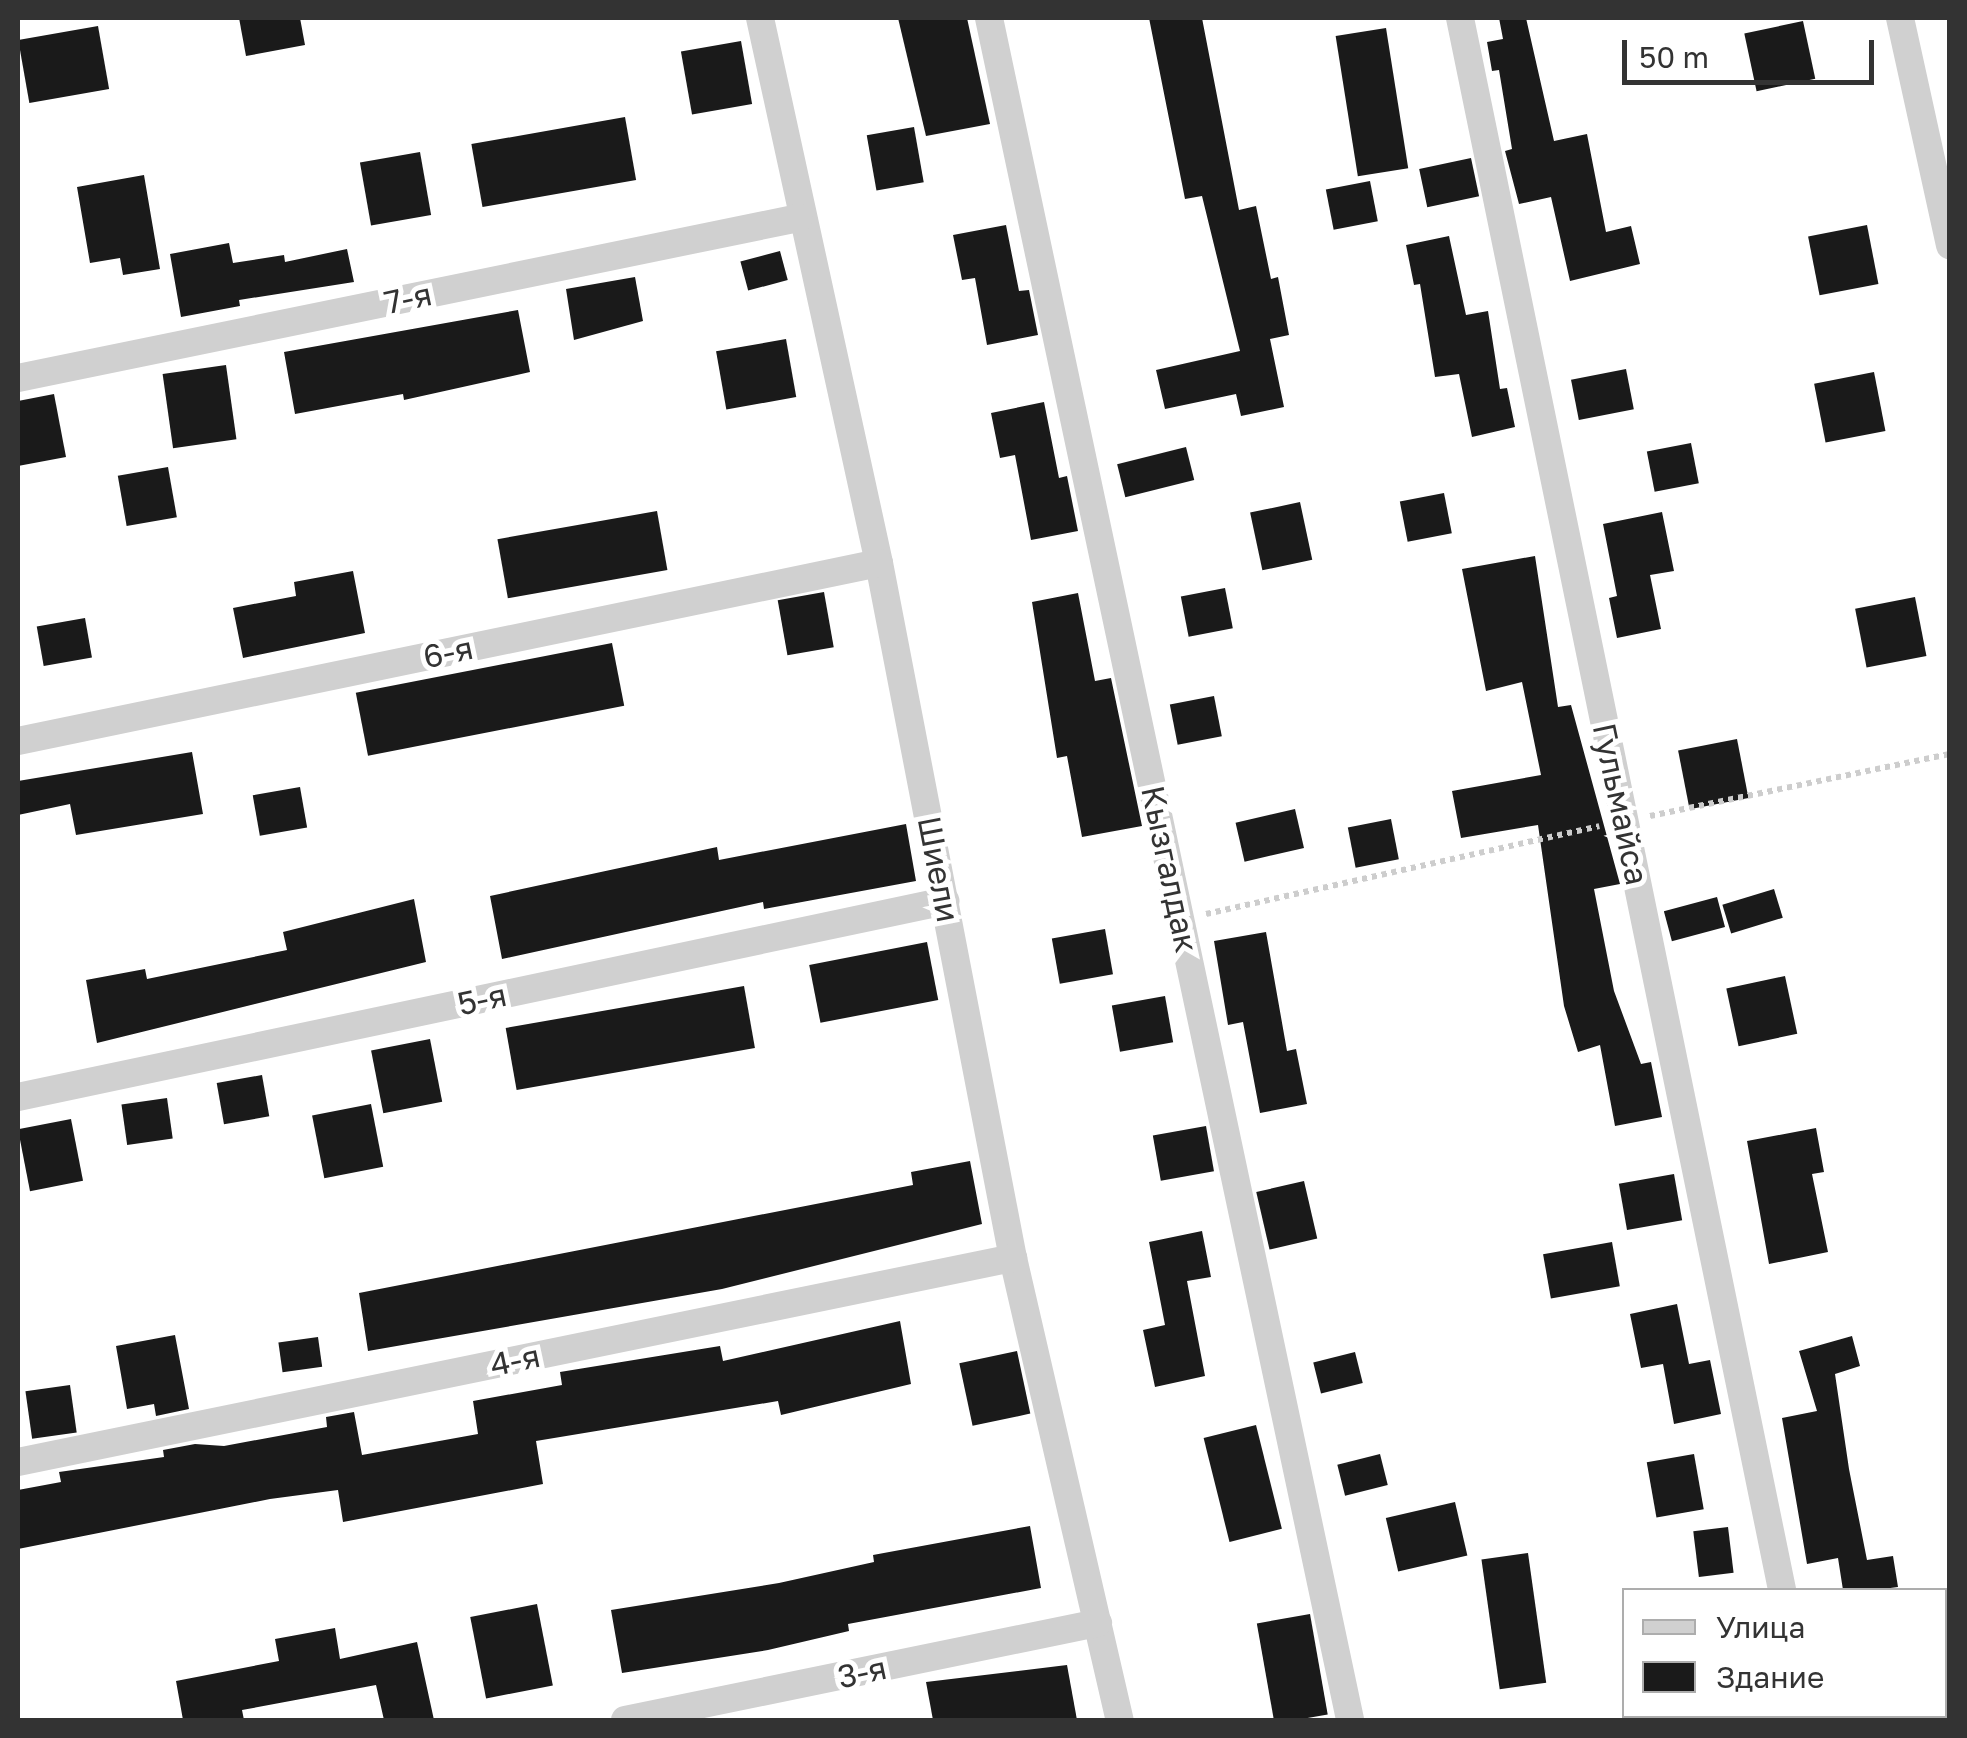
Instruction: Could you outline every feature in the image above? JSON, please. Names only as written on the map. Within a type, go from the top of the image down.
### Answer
[{"type":"street","name":"Шиели","points":[[760,18],[798,218],[879,564],[1014,1258],[1120,1720]]},
{"type":"street","name":"Кызгалдак","points":[[989,18],[1350,1720]]},
{"type":"street","name":"Гульмайса","points":[[1460,18],[1782,1588]]},
{"type":"street","points":[[1900,18],[1950,246]]},
{"type":"street","name":"7-я","points":[[18,378],[798,218]]},
{"type":"street","name":"6-я","points":[[18,741],[879,564]]},
{"type":"street","name":"5-я","points":[[18,1098],[946,902]]},
{"type":"street","name":"4-я","points":[[18,1462],[1014,1258]]},
{"type":"street","name":"3-я","points":[[626,1720],[1098,1623]]},
{"type":"path","points":[[1180,920],[1624,820],[1950,754]]},
{"type":"building","points":[[239,18],[300,18],[305,45],[246,56]]},
{"type":"building","points":[[898,18],[967,18],[990,124],[926,136]]},
{"type":"building","points":[[1149,18],[1202,18],[1239,210],[1256,206],[1271,279],[1278,277],[1289,335],[1270,339],[1284,407],[1241,416],[1236,394],[1165,409],[1156,370],[1240,351],[1202,196],[1185,199]]},
{"type":"building","points":[[1499,18],[1526,18],[1554,141],[1587,134],[1606,232],[1631,226],[1640,264],[1570,281],[1551,197],[1519,204],[1505,151],[1512,149],[1499,70],[1492,71],[1487,42],[1503,39]]},
{"type":"building","points":[[1803,21],[1815,79],[1757,91],[1744,33]]},
{"type":"building","points":[[98,26],[109,89],[29,103],[18,40]]},
{"type":"building","points":[[1386,28],[1408,168],[1358,176],[1336,36]]},
{"type":"building","points":[[741,41],[752,104],[692,115],[681,52]]},
{"type":"building","points":[[625,117],[636,180],[482,207],[471,144]]},
{"type":"building","points":[[914,127],[924,182],[876,190],[867,135]]},
{"type":"building","points":[[420,152],[431,215],[371,226],[360,163]]},
{"type":"building","points":[[1471,158],[1479,196],[1427,207],[1419,169]]},
{"type":"building","points":[[144,175],[160,269],[123,275],[120,258],[90,263],[77,187]]},
{"type":"building","points":[[1370,181],[1378,221],[1334,230],[1326,190]]},
{"type":"building","points":[[1006,225],[1019,291],[1029,290],[1038,335],[987,345],[975,278],[962,280],[953,235]]},
{"type":"building","points":[[1867,225],[1878,284],[1820,295],[1808,236]]},
{"type":"building","points":[[1449,236],[1466,315],[1488,311],[1500,389],[1507,388],[1515,427],[1472,437],[1459,374],[1435,377],[1420,284],[1414,285],[1406,245]]},
{"type":"building","points":[[229,243],[233,263],[284,255],[285,262],[347,249],[354,282],[239,300],[240,306],[181,317],[170,254]]},
{"type":"building","points":[[780,251],[788,280],[748,291],[740,262]]},
{"type":"building","points":[[635,277],[643,321],[574,340],[566,289]]},
{"type":"building","points":[[518,310],[530,372],[404,400],[403,394],[295,414],[284,352]]},
{"type":"building","points":[[786,339],[796,397],[726,409],[716,351]]},
{"type":"building","points":[[226,365],[236,439],[173,448],[163,374]]},
{"type":"building","points":[[1626,369],[1634,409],[1579,420],[1571,380]]},
{"type":"building","points":[[1874,372],[1885,431],[1826,443],[1814,384]]},
{"type":"building","points":[[54,394],[66,457],[18,466],[18,401]]},
{"type":"building","points":[[1044,402],[1059,478],[1067,476],[1078,531],[1031,540],[1015,455],[1000,458],[991,413]]},
{"type":"building","points":[[1691,443],[1699,483],[1655,492],[1647,452]]},
{"type":"building","points":[[1186,447],[1194,480],[1125,497],[1117,464]]},
{"type":"building","points":[[168,467],[177,517],[127,526],[118,476]]},
{"type":"building","points":[[1444,493],[1452,533],[1408,542],[1400,502]]},
{"type":"building","points":[[1300,502],[1312,560],[1262,570],[1250,513]]},
{"type":"building","points":[[657,511],[667,570],[508,598],[497,539]]},
{"type":"building","points":[[1662,512],[1674,571],[1650,575],[1661,629],[1617,638],[1609,598],[1617,596],[1603,524]]},
{"type":"building","points":[[1535,556],[1558,707],[1571,705],[1620,884],[1594,889],[1614,991],[1641,1064],[1651,1062],[1662,1117],[1615,1126],[1600,1045],[1578,1052],[1564,1006],[1538,825],[1461,838],[1452,791],[1541,775],[1522,682],[1486,691],[1462,569]]},
{"type":"building","points":[[353,571],[365,633],[243,658],[233,608],[296,596],[294,582]]},
{"type":"building","points":[[1225,588],[1233,628],[1189,637],[1181,597]]},
{"type":"building","points":[[824,592],[834,647],[787,655],[778,600]]},
{"type":"building","points":[[1078,593],[1095,681],[1111,678],[1142,826],[1082,837],[1067,756],[1057,758],[1032,602]]},
{"type":"building","points":[[1915,597],[1926,656],[1867,668],[1855,609]]},
{"type":"building","points":[[85,618],[92,657],[44,666],[37,627]]},
{"type":"building","points":[[612,643],[624,706],[368,756],[356,693]]},
{"type":"building","points":[[1214,696],[1222,736],[1178,745],[1170,705]]},
{"type":"building","points":[[1737,739],[1748,798],[1690,809],[1678,750]]},
{"type":"building","points":[[192,752],[203,814],[76,835],[70,804],[18,815],[18,781]]},
{"type":"building","points":[[300,787],[307,827],[260,836],[253,795]]},
{"type":"building","points":[[1295,809],[1304,848],[1245,862],[1236,823]]},
{"type":"building","points":[[1391,819],[1399,859],[1356,868],[1348,827]]},
{"type":"building","points":[[906,824],[916,881],[764,909],[763,902],[502,959],[490,896],[717,847],[719,860]]},
{"type":"building","points":[[1774,889],[1783,918],[1731,933],[1722,905]]},
{"type":"building","points":[[1717,897],[1725,927],[1672,941],[1664,911]]},
{"type":"building","points":[[414,899],[426,962],[97,1043],[86,980],[145,969],[147,979],[287,950],[283,932]]},
{"type":"building","points":[[1105,929],[1113,974],[1060,984],[1052,938]]},
{"type":"building","points":[[1266,932],[1287,1051],[1296,1049],[1307,1104],[1260,1113],[1243,1022],[1228,1025],[1214,941]]},
{"type":"building","points":[[927,942],[938,1000],[820,1023],[809,965]]},
{"type":"building","points":[[1785,976],[1797,1034],[1739,1046],[1726,988]]},
{"type":"building","points":[[744,986],[755,1048],[517,1090],[506,1028]]},
{"type":"building","points":[[1165,996],[1173,1042],[1120,1052],[1112,1005]]},
{"type":"building","points":[[430,1039],[442,1102],[383,1113],[371,1050]]},
{"type":"building","points":[[262,1075],[269,1116],[224,1124],[217,1083]]},
{"type":"building","points":[[167,1098],[173,1139],[127,1145],[121,1104]]},
{"type":"building","points":[[371,1104],[383,1167],[324,1178],[312,1115]]},
{"type":"building","points":[[71,1119],[83,1181],[30,1191],[18,1129]]},
{"type":"building","points":[[1206,1126],[1214,1171],[1161,1181],[1153,1135]]},
{"type":"building","points":[[1816,1128],[1824,1172],[1812,1174],[1828,1252],[1769,1264],[1747,1141]]},
{"type":"building","points":[[970,1161],[982,1224],[722,1289],[368,1351],[359,1293],[913,1185],[911,1172]]},
{"type":"building","points":[[1674,1174],[1682,1220],[1627,1230],[1619,1184]]},
{"type":"building","points":[[1304,1181],[1317,1238],[1270,1250],[1256,1192]]},
{"type":"building","points":[[1202,1231],[1211,1277],[1187,1281],[1205,1376],[1155,1387],[1143,1330],[1165,1325],[1149,1242]]},
{"type":"building","points":[[1612,1242],[1620,1286],[1551,1298],[1543,1254]]},
{"type":"building","points":[[1677,1304],[1689,1364],[1710,1360],[1721,1414],[1674,1424],[1663,1364],[1641,1368],[1630,1314]]},
{"type":"building","points":[[900,1321],[911,1384],[781,1415],[778,1401],[536,1441],[543,1484],[343,1522],[338,1490],[270,1499],[18,1549],[18,1490],[61,1482],[59,1472],[164,1457],[163,1450],[195,1444],[224,1446],[327,1427],[326,1417],[354,1412],[362,1455],[478,1434],[473,1401],[562,1385],[560,1372],[720,1346],[723,1361]]},
{"type":"building","points":[[175,1335],[189,1409],[156,1416],[154,1404],[127,1409],[116,1346]]},
{"type":"building","points":[[1852,1336],[1860,1366],[1835,1374],[1849,1469],[1867,1560],[1893,1556],[1898,1587],[1843,1588],[1838,1558],[1807,1564],[1782,1418],[1817,1411],[1799,1351]]},
{"type":"building","points":[[318,1337],[322,1367],[283,1372],[278,1343]]},
{"type":"building","points":[[1017,1351],[1030,1414],[973,1426],[959,1363]]},
{"type":"building","points":[[1355,1352],[1363,1383],[1321,1393],[1313,1362]]},
{"type":"building","points":[[70,1385],[77,1433],[32,1439],[25,1391]]},
{"type":"building","points":[[1256,1425],[1282,1529],[1229,1542],[1204,1438]]},
{"type":"building","points":[[1380,1454],[1388,1485],[1345,1496],[1337,1465]]},
{"type":"building","points":[[1694,1454],[1704,1509],[1656,1517],[1647,1462]]},
{"type":"building","points":[[1455,1502],[1467,1556],[1398,1572],[1386,1518]]},
{"type":"building","points":[[1030,1526],[1041,1588],[848,1624],[849,1631],[768,1650],[622,1673],[611,1610],[779,1583],[874,1562],[873,1555]]},
{"type":"building","points":[[1728,1527],[1734,1573],[1699,1577],[1693,1531]]},
{"type":"building","points":[[1528,1553],[1546,1683],[1500,1689],[1481,1560]]},
{"type":"building","points":[[537,1604],[553,1685],[486,1698],[470,1617]]},
{"type":"building","points":[[1310,1614],[1328,1714],[1274,1720],[1257,1623]]},
{"type":"building","points":[[335,1628],[340,1659],[417,1642],[434,1720],[384,1720],[376,1685],[242,1710],[244,1720],[183,1720],[176,1681],[279,1661],[275,1639]]},
{"type":"building","points":[[1067,1665],[1077,1720],[933,1720],[926,1682]]}]
